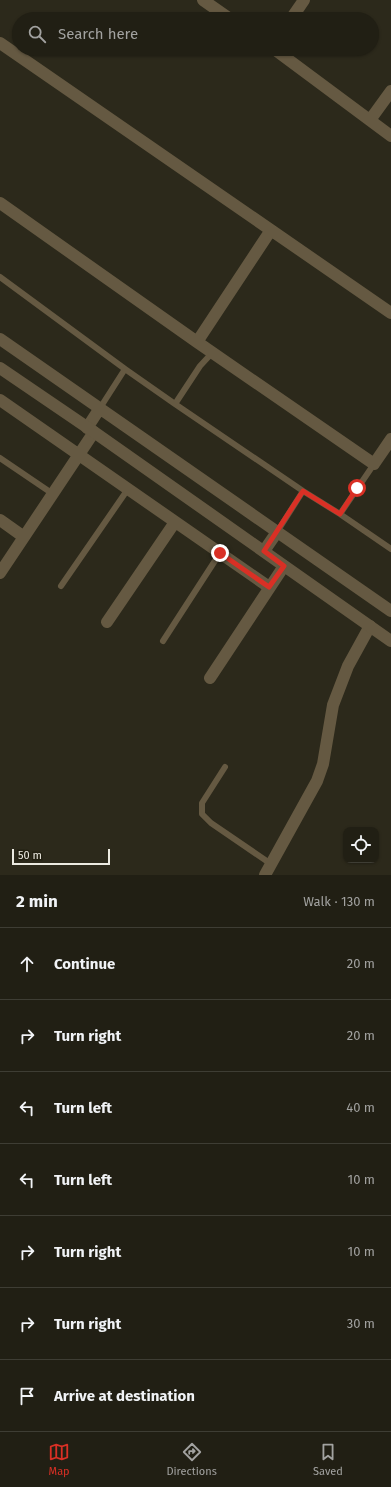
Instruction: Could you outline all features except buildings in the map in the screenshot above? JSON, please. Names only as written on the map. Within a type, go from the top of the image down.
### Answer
[{"type":"street","points":[[202,0],[220,12]]},
{"type":"street","points":[[296,12],[304,0]]},
{"type":"street","points":[[0,43],[12,51]]},
{"type":"street","points":[[19,56],[391,313]]},
{"type":"street","points":[[283,56],[391,136]]},
{"type":"street","points":[[370,120],[391,91]]},
{"type":"street","points":[[0,203],[212,353],[374,464],[391,439]]},
{"type":"street","points":[[197,342],[271,230]]},
{"type":"street","points":[[0,339],[391,611]]},
{"type":"street","points":[[0,368],[391,641]]},
{"type":"street","points":[[0,400],[269,587]]},
{"type":"street","points":[[0,573],[79,454],[100,408]]},
{"type":"street","points":[[0,520],[24,537]]},
{"type":"street","points":[[107,622],[175,522]]},
{"type":"street","points":[[264,551],[277,532]]},
{"type":"street","points":[[210,678],[284,566]]},
{"type":"street","points":[[268,870],[317,781],[323,764],[333,704],[348,666],[370,626]]},
{"type":"lane","points":[[0,277],[175,404],[303,491],[340,514],[391,550]]},
{"type":"lane","points":[[175,404],[200,366],[212,353]]},
{"type":"lane","points":[[100,408],[125,369]]},
{"type":"lane","points":[[0,458],[53,494]]},
{"type":"lane","points":[[340,514],[374,464]]},
{"type":"lane","points":[[61,586],[128,489]]},
{"type":"lane","points":[[277,532],[303,491]]},
{"type":"lane","points":[[163,641],[220,553]]},
{"type":"lane","points":[[225,767],[202,803],[202,814],[268,870]]},
{"type":"route","points":[[220,553],[269,587],[284,566],[264,551],[303,491],[340,514],[357,488]]}]
